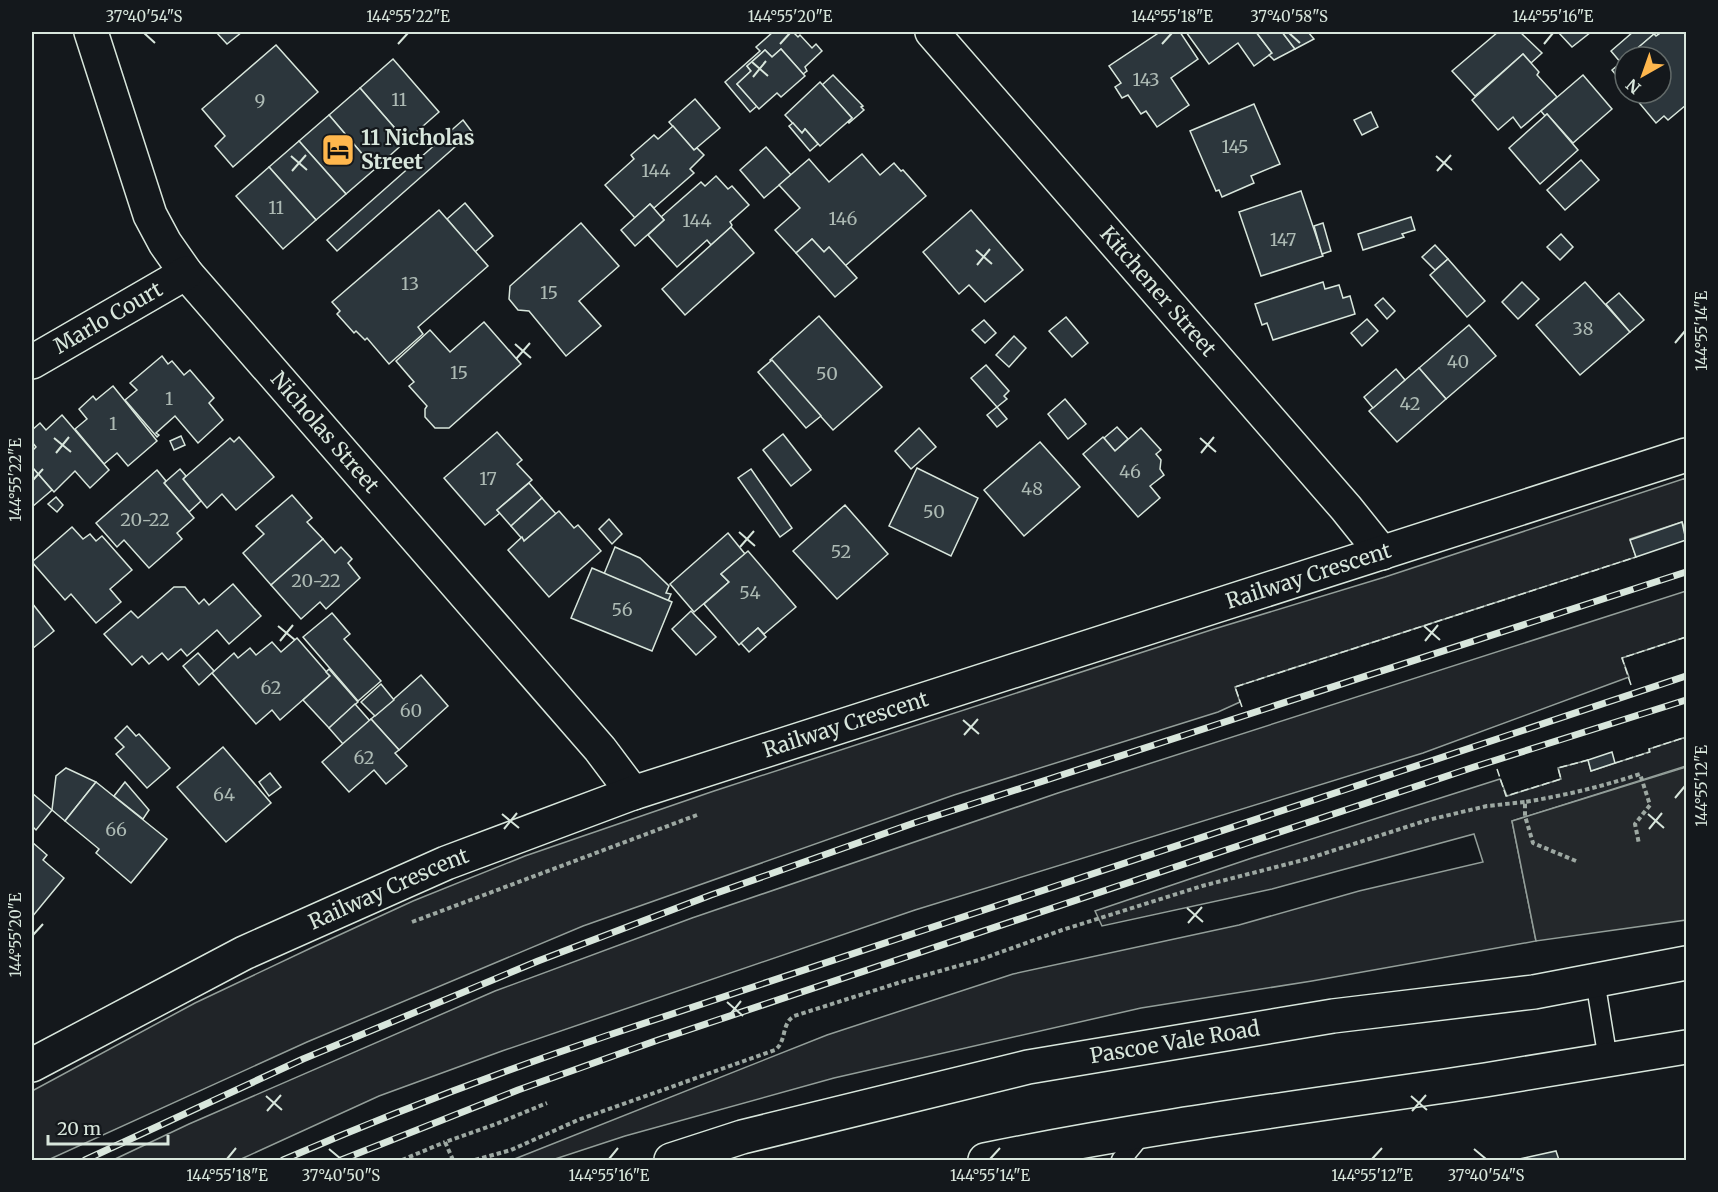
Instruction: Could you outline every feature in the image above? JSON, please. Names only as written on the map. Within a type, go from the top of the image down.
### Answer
[{"type":"street","name":"Nicholas Street","points":[[91,32],[150,215],[165,243],[186,273],[600,749],[633,793]]},
{"type":"street","name":"Kitchener Street","points":[[932,32],[1339,499],[1382,553]]},
{"type":"street","name":"Marlo Court","points":[[32,362],[186,273]]},
{"type":"street","name":"Railway Crescent","points":[[32,1065],[244,953],[446,863],[633,793],[1686,455]]},
{"type":"street","name":"Pascoe Vale Road","points":[[671,1161],[742,1137],[1028,1066],[1333,1016],[1534,992],[1686,963]]},
{"type":"street","points":[[985,1161],[1064,1144],[1686,1047]]},
{"type":"lane","points":[[1595,980],[1608,1060]]},
{"type":"lane","points":[[1121,1161],[1145,1131]]},
{"type":"path","points":[[475,1161],[511,1150],[578,1120],[775,1050],[782,1041],[786,1024],[794,1016],[980,960],[1062,930],[1202,886],[1307,859],[1428,820],[1486,806],[1525,802],[1594,789],[1640,774],[1650,806],[1635,824],[1639,844]]},
{"type":"path","points":[[1525,802],[1525,816],[1533,843],[1576,861]]},
{"type":"path","points":[[409,923],[706,811]]},
{"type":"path","points":[[402,1161],[444,1142],[547,1103]]},
{"type":"path","points":[[444,1142],[453,1161]]},
{"type":"shaded area","points":[[1686,478],[1686,533],[1682,522],[1630,539],[1636,557],[1235,687],[1240,702],[1218,712],[954,795],[583,926],[307,1042],[48,1160],[32,1160],[32,1091],[195,1003],[413,901],[525,856],[714,791],[1214,629],[1385,577]]},
{"type":"shaded area","points":[[1686,591],[1686,637],[1622,658],[1629,677],[1423,753],[915,910],[502,1051],[379,1096],[239,1160],[113,1160],[189,1124],[495,991],[692,918],[1058,793]]},
{"type":"shaded area","points":[[1686,737],[1686,766],[1512,821],[1536,941],[1312,981],[1141,1008],[834,1078],[625,1136],[552,1160],[512,1160],[827,1035],[1013,974],[1239,925],[1359,891],[1483,862],[1474,834],[1272,889],[1102,926],[1095,911],[1500,779],[1507,796],[1561,779],[1558,768],[1588,760],[1591,771]]},
{"type":"shaded area","points":[[1686,767],[1686,920],[1536,941],[1512,821]]},
{"type":"building","points":[[216,32],[242,32],[227,44]]},
{"type":"building","points":[[773,32],[793,32],[798,37],[800,35],[812,48],[816,44],[822,51],[805,67],[807,71],[803,74],[781,49],[772,57],[765,50],[747,66],[751,71],[737,84],[757,106],[750,112],[725,82],[760,51],[756,47]]},
{"type":"building","points":[[1160,32],[1180,32],[1198,59],[1171,78],[1189,105],[1157,127],[1146,111],[1141,114],[1128,95],[1122,98],[1115,87],[1121,83],[1109,66]]},
{"type":"building","points":[[1186,32],[1256,32],[1272,53],[1254,66],[1238,43],[1209,64]]},
{"type":"building","points":[[1256,32],[1282,32],[1295,49],[1274,60],[1269,55],[1272,53]]},
{"type":"building","points":[[1282,32],[1308,32],[1314,39],[1295,49]]},
{"type":"building","points":[[1498,32],[1520,32],[1542,53],[1531,63],[1523,54],[1475,96],[1452,71]]},
{"type":"building","points":[[1558,32],[1591,32],[1572,47]]},
{"type":"building","points":[[1633,32],[1662,32],[1656,36],[1654,34],[1641,45],[1618,45]]},
{"type":"building","points":[[1662,32],[1686,32],[1686,105],[1668,120],[1664,116],[1656,123],[1641,105],[1673,105],[1673,45],[1641,45],[1654,34],[1656,36]]},
{"type":"building","points":[[276,45],[318,92],[233,167],[215,146],[225,136],[202,109]]},
{"type":"building","points":[[781,49],[805,76],[781,97],[777,93],[759,109],[737,84],[751,71],[747,66],[765,50],[772,57]]},
{"type":"building","points":[[1523,54],[1539,72],[1537,75],[1557,97],[1521,128],[1513,117],[1498,130],[1472,100]]},
{"type":"building","points":[[393,59],[439,112],[406,141],[360,88]]},
{"type":"building","points":[[833,75],[863,106],[861,107],[864,110],[849,123],[852,118],[822,85]]},
{"type":"building","points":[[1583,75],[1612,109],[1573,143],[1547,114],[1545,116],[1541,111]]},
{"type":"building","points":[[820,82],[852,118],[820,146],[805,129],[802,133],[785,115]]},
{"type":"building","points":[[360,88],[406,141],[375,169],[329,115]]},
{"type":"building","points":[[695,99],[720,128],[694,150],[669,122]]},
{"type":"building","points":[[1254,104],[1280,164],[1251,176],[1254,183],[1222,197],[1219,190],[1216,191],[1190,131]]},
{"type":"building","points":[[1371,112],[1378,127],[1362,135],[1354,120]]},
{"type":"building","points":[[1547,114],[1578,150],[1540,184],[1509,148]]},
{"type":"building","points":[[329,115],[375,169],[346,194],[299,141]]},
{"type":"building","points":[[463,120],[472,132],[337,251],[327,240]]},
{"type":"building","points":[[793,123],[802,133],[805,129],[818,144],[810,151],[789,126]]},
{"type":"building","points":[[673,126],[694,150],[697,148],[704,155],[690,169],[694,173],[654,208],[650,204],[635,218],[605,185],[634,159],[631,155],[654,135],[658,139]]},
{"type":"building","points":[[299,141],[346,194],[316,220],[269,167]]},
{"type":"building","points":[[766,147],[791,175],[764,198],[740,170]]},
{"type":"building","points":[[862,154],[880,175],[894,163],[926,196],[845,266],[829,247],[824,252],[812,239],[796,253],[775,230],[800,208],[779,185],[809,159],[829,182]]},
{"type":"building","points":[[1581,160],[1599,180],[1565,210],[1547,190]]},
{"type":"building","points":[[269,167],[316,220],[283,249],[236,196]]},
{"type":"building","points":[[716,176],[728,189],[732,186],[749,205],[730,222],[731,227],[711,245],[707,240],[677,267],[648,235],[664,220],[661,217],[701,182],[705,186]]},
{"type":"building","points":[[1301,191],[1323,256],[1261,276],[1239,212]]},
{"type":"building","points":[[465,203],[493,236],[475,252],[447,219]]},
{"type":"building","points":[[650,204],[664,220],[635,246],[621,230]]},
{"type":"building","points":[[439,210],[488,266],[418,327],[423,334],[389,364],[367,338],[365,340],[356,331],[354,333],[337,314],[340,311],[332,302]]},
{"type":"building","points":[[971,210],[1023,270],[985,302],[969,285],[959,294],[923,252]]},
{"type":"building","points":[[1411,217],[1415,230],[1402,234],[1404,237],[1363,250],[1358,234]]},
{"type":"building","points":[[581,223],[619,266],[579,301],[601,326],[566,356],[529,311],[518,310],[509,299],[510,286]]},
{"type":"building","points":[[1323,223],[1331,251],[1322,254],[1314,226]]},
{"type":"building","points":[[731,227],[754,253],[685,315],[662,289]]},
{"type":"building","points":[[1561,234],[1573,247],[1560,260],[1547,247]]},
{"type":"building","points":[[812,239],[824,252],[829,247],[857,278],[835,297],[796,253]]},
{"type":"building","points":[[1435,245],[1448,259],[1435,270],[1422,257]]},
{"type":"building","points":[[1448,259],[1485,301],[1467,317],[1430,275]]},
{"type":"building","points":[[1323,282],[1325,289],[1339,285],[1343,298],[1350,296],[1355,314],[1273,340],[1267,323],[1262,325],[1255,304]]},
{"type":"building","points":[[1522,282],[1539,299],[1518,319],[1502,302]]},
{"type":"building","points":[[1585,282],[1630,332],[1580,375],[1536,325]]},
{"type":"building","points":[[1619,293],[1644,320],[1630,332],[1606,304]]},
{"type":"building","points":[[1383,298],[1395,311],[1387,319],[1375,305]]},
{"type":"building","points":[[819,316],[882,387],[833,430],[770,360]]},
{"type":"building","points":[[1066,317],[1088,343],[1072,357],[1049,331]]},
{"type":"building","points":[[1367,319],[1378,331],[1362,346],[1351,333]]},
{"type":"building","points":[[984,320],[996,333],[985,343],[972,330]]},
{"type":"building","points":[[484,322],[521,364],[449,428],[435,428],[425,417],[427,406],[409,386],[414,382],[396,361],[430,330],[450,352]]},
{"type":"building","points":[[1469,325],[1496,356],[1446,399],[1419,368]]},
{"type":"building","points":[[1014,336],[1026,348],[1009,367],[996,355]]},
{"type":"building","points":[[162,356],[168,364],[172,361],[184,375],[190,370],[214,398],[209,403],[223,420],[198,443],[175,416],[156,433],[159,435],[157,437],[125,400],[137,390],[130,383]]},
{"type":"building","points":[[772,360],[821,416],[806,428],[758,372]]},
{"type":"building","points":[[986,365],[1009,391],[1004,396],[1007,399],[997,407],[971,378]]},
{"type":"building","points":[[1419,368],[1446,399],[1397,442],[1369,411]]},
{"type":"building","points":[[1396,369],[1405,380],[1373,408],[1364,397]]},
{"type":"building","points":[[113,386],[157,441],[128,466],[117,453],[104,464],[75,429],[87,419],[79,409],[93,396],[96,400]]},
{"type":"building","points":[[1065,399],[1086,424],[1068,439],[1048,414]]},
{"type":"building","points":[[997,407],[1007,419],[997,427],[987,415]]},
{"type":"building","points":[[62,415],[109,470],[90,488],[75,471],[54,492],[32,467],[32,451],[36,447],[32,442],[32,430],[40,423],[46,430]]},
{"type":"building","points":[[1117,427],[1128,439],[1115,451],[1104,438]]},
{"type":"building","points":[[919,428],[936,447],[911,469],[895,451]]},
{"type":"building","points":[[1141,428],[1161,450],[1156,454],[1161,460],[1160,469],[1164,475],[1150,486],[1160,498],[1138,517],[1083,454],[1103,437],[1115,451]]},
{"type":"building","points":[[497,432],[522,460],[517,464],[532,480],[497,510],[500,513],[485,525],[444,478]]},
{"type":"building","points":[[783,434],[811,470],[791,486],[763,450]]},
{"type":"building","points":[[181,436],[185,445],[174,450],[170,441]]},
{"type":"building","points":[[239,437],[274,477],[236,510],[222,494],[207,508],[183,479],[230,438],[234,442]]},
{"type":"building","points":[[1040,442],[1080,487],[1024,536],[984,490]]},
{"type":"building","points":[[32,467],[52,490],[32,507]]},
{"type":"building","points":[[917,468],[978,498],[951,556],[889,526]]},
{"type":"building","points":[[180,469],[186,476],[183,479],[201,501],[189,512],[164,483]]},
{"type":"building","points":[[751,469],[792,528],[780,537],[738,478]]},
{"type":"building","points":[[157,470],[166,481],[164,483],[194,518],[177,533],[182,539],[149,568],[124,540],[117,547],[96,523]]},
{"type":"building","points":[[529,483],[542,498],[511,526],[497,510]]},
{"type":"building","points":[[292,495],[312,518],[307,522],[323,539],[271,585],[243,553],[264,534],[256,526]]},
{"type":"building","points":[[56,497],[63,505],[57,512],[48,504]]},
{"type":"building","points":[[542,498],[556,514],[524,541],[511,526]]},
{"type":"building","points":[[845,505],[888,554],[837,599],[793,551]]},
{"type":"building","points":[[559,511],[574,528],[578,525],[601,551],[549,597],[508,550],[522,537],[524,541]]},
{"type":"building","points":[[609,519],[622,534],[612,544],[599,529]]},
{"type":"building","points":[[1682,522],[1686,540],[1636,557],[1630,540]]},
{"type":"building","points":[[72,527],[83,539],[90,534],[96,541],[102,536],[132,570],[110,589],[121,602],[96,623],[71,594],[65,600],[32,562]]},
{"type":"building","points":[[728,533],[745,554],[721,574],[729,582],[694,612],[670,584]]},
{"type":"building","points":[[323,539],[335,553],[341,547],[352,559],[348,563],[360,578],[326,609],[320,602],[301,619],[271,585]]},
{"type":"building","points":[[615,547],[640,558],[669,586],[666,593],[671,594],[668,601],[604,574]]},
{"type":"building","points":[[748,551],[796,607],[764,634],[758,628],[739,645],[704,604],[729,582],[721,574]]},
{"type":"building","points":[[592,568],[672,602],[652,651],[571,618]]},
{"type":"building","points":[[233,584],[261,616],[229,644],[217,630],[187,656],[181,649],[168,660],[162,653],[149,664],[142,656],[132,665],[104,634],[131,611],[138,618],[174,587],[185,587],[199,604],[204,599],[209,605]]},
{"type":"building","points":[[32,603],[54,631],[32,649]]},
{"type":"building","points":[[691,611],[716,637],[696,655],[672,629]]},
{"type":"building","points":[[332,613],[350,634],[344,639],[381,681],[358,701],[303,637]]},
{"type":"building","points":[[758,628],[766,637],[749,652],[741,643]]},
{"type":"building","points":[[297,638],[330,676],[280,720],[272,710],[256,724],[212,673],[234,653],[238,658],[250,648],[256,655],[272,642],[281,652]]},
{"type":"building","points":[[198,653],[214,671],[199,685],[183,666]]},
{"type":"building","points":[[329,669],[358,702],[329,728],[303,700],[330,676],[326,672]]},
{"type":"building","points":[[421,675],[448,706],[399,750],[371,719]]},
{"type":"building","points":[[381,684],[394,700],[375,716],[361,702]]},
{"type":"building","points":[[355,704],[370,721],[343,744],[329,728]]},
{"type":"building","points":[[371,719],[399,750],[395,753],[407,766],[386,784],[374,770],[349,792],[322,762]]},
{"type":"building","points":[[127,726],[136,736],[139,734],[170,768],[147,788],[116,754],[124,747],[115,738]]},
{"type":"building","points":[[223,747],[271,803],[226,842],[177,787]]},
{"type":"building","points":[[1612,752],[1615,763],[1591,771],[1588,760]]},
{"type":"building","points":[[66,768],[96,782],[65,821],[52,810],[56,776]]},
{"type":"building","points":[[270,773],[281,787],[269,796],[259,782]]},
{"type":"building","points":[[96,782],[167,839],[131,883],[96,853],[99,849],[65,821]]},
{"type":"building","points":[[125,782],[149,810],[143,819],[114,796]]},
{"type":"building","points":[[32,793],[52,810],[36,830],[32,826]]},
{"type":"building","points":[[32,842],[47,855],[43,860],[64,878],[32,917]]},
{"type":"building","points":[[1556,1151],[1559,1160],[1515,1160]]},
{"type":"railway","points":[[85,1160],[303,1059],[538,961],[711,895],[914,823],[1686,572]]},
{"type":"railway","points":[[283,1160],[403,1110],[565,1050],[1686,676]]},
{"type":"railway","points":[[341,1160],[518,1090],[658,1040],[1474,767],[1686,700]]},
{"type":"fence","points":[[1242,707],[1235,687],[1636,557]]},
{"type":"fence","points":[[1631,685],[1622,658],[1686,637]]},
{"type":"fence","points":[[1615,763],[1686,737]]},
{"type":"fence","points":[[1497,769],[1506,796],[1561,779],[1558,768],[1588,760]]},
{"type":"place","name":"11 Nicholas Street","points":[[338,150]]}]
